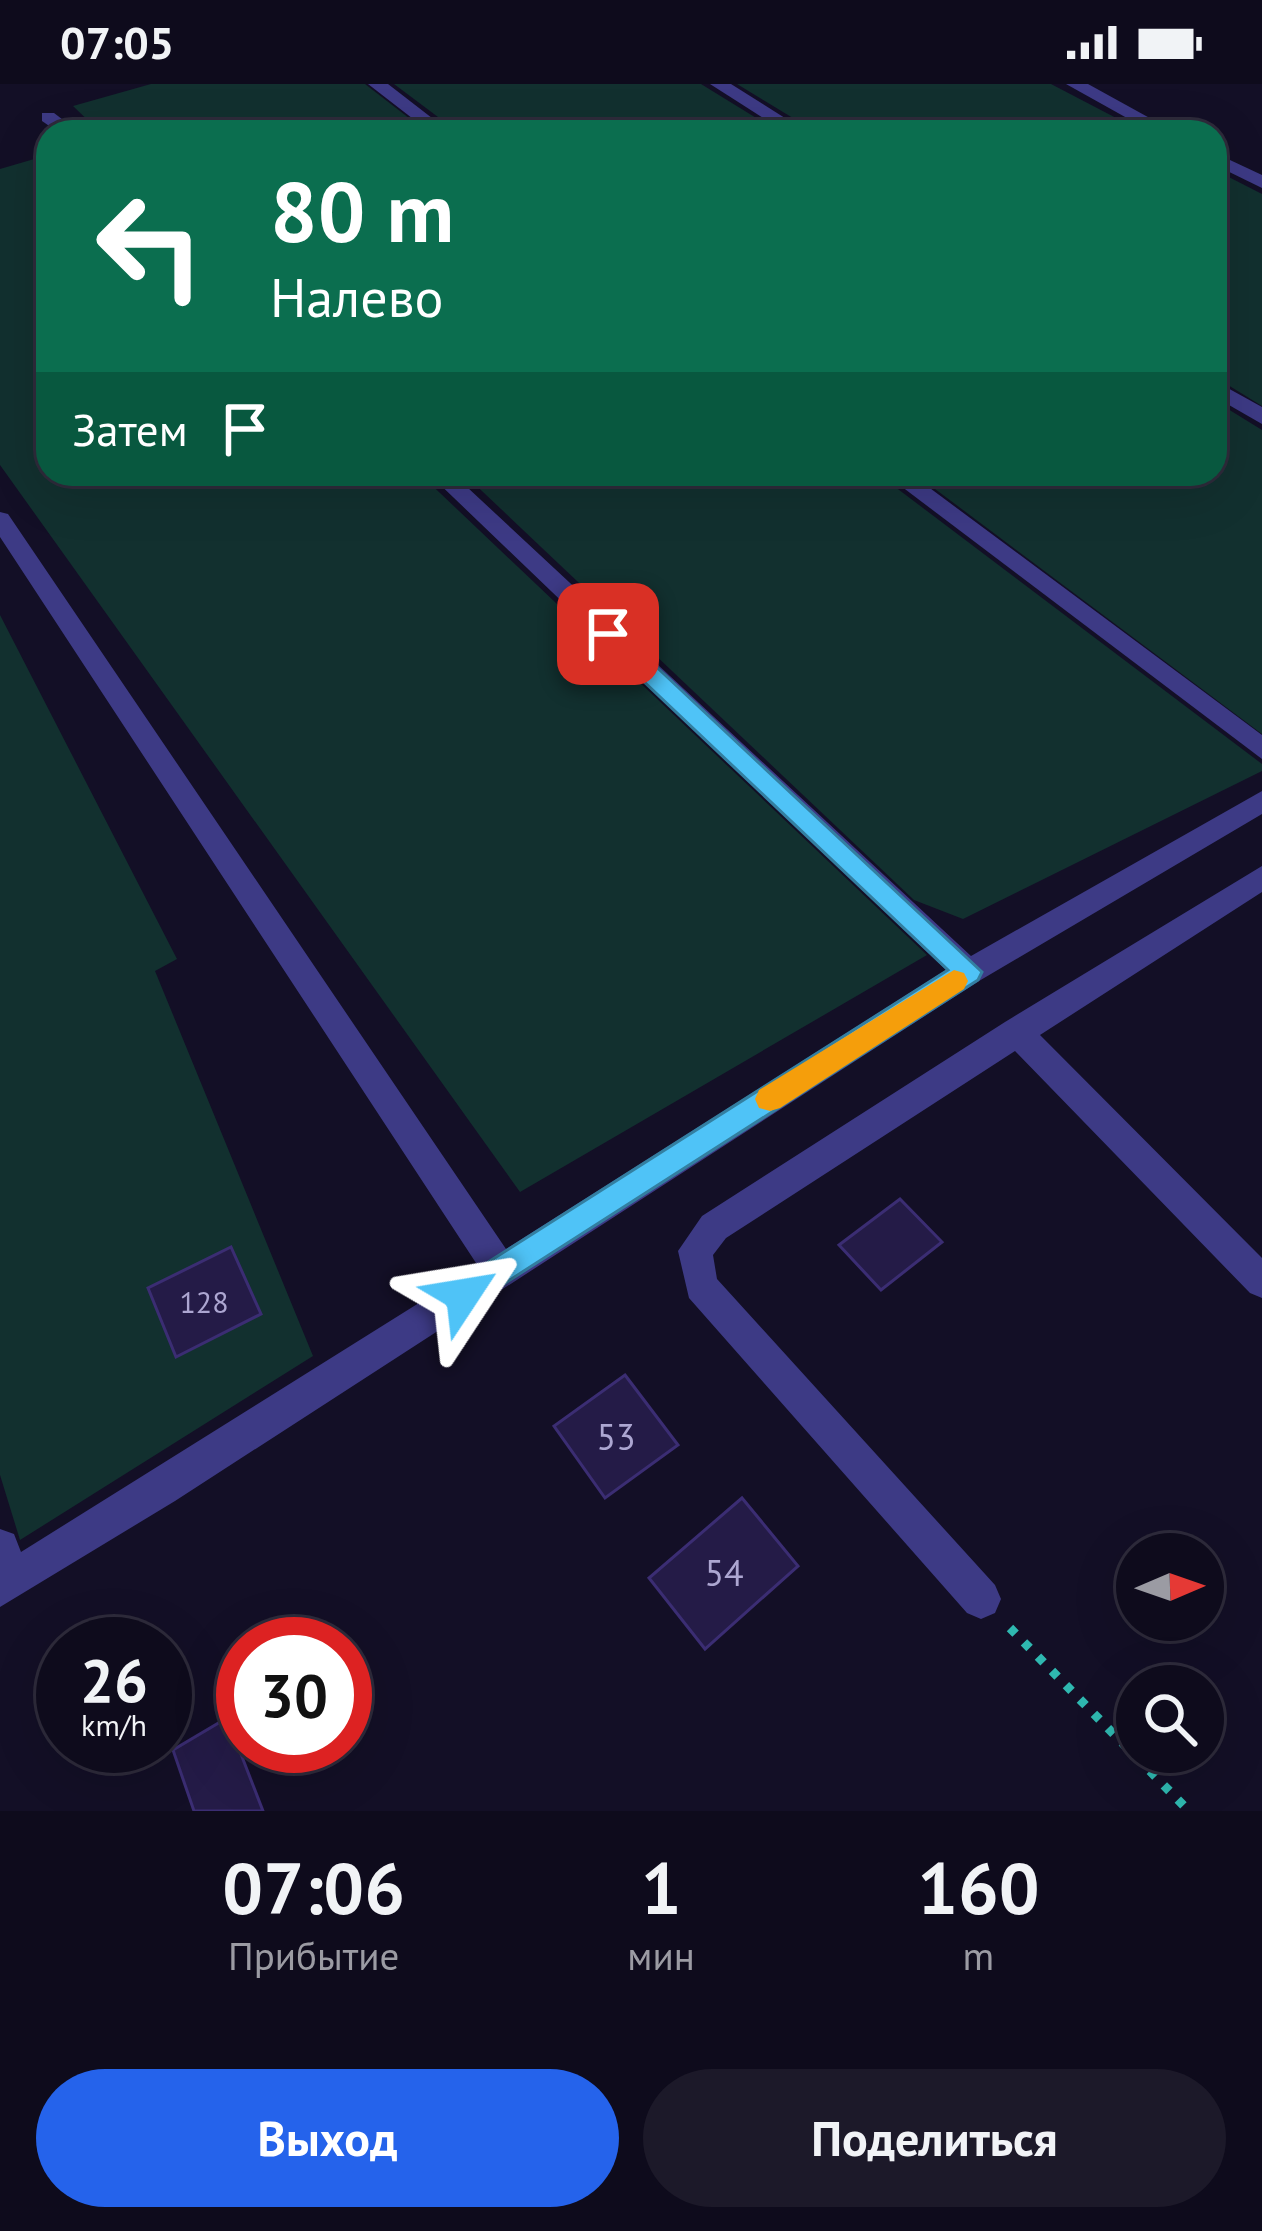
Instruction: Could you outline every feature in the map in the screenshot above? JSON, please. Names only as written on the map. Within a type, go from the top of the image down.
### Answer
[{"type":"street","points":[[377,84],[425,120]]},
{"type":"street","points":[[719,84],[778,120]]},
{"type":"street","points":[[1075,84],[1143,120]]},
{"type":"street","points":[[48,117],[52,120]]},
{"type":"street","points":[[1227,164],[1262,182]]},
{"type":"street","points":[[1227,395],[1262,417]]},
{"type":"street","points":[[453,486],[968,972]]},
{"type":"street","points":[[912,486],[1262,748]]},
{"type":"street","points":[[0,519],[500,1271]]},
{"type":"street","points":[[3,1572],[500,1271],[968,972],[1262,801]]},
{"type":"street","points":[[981,1599],[701,1286],[695,1251],[714,1227],[1262,877]]},
{"type":"street","points":[[1016,1031],[1262,1282]]},
{"type":"path","points":[[981,1599],[1190,1811]]},
{"type":"green space","points":[[151,84],[365,84],[412,120],[88,120],[73,106]]},
{"type":"green space","points":[[394,84],[701,84],[760,120],[442,120]]},
{"type":"green space","points":[[737,84],[1051,84],[1120,120],[796,120]]},
{"type":"green space","points":[[36,158],[36,486],[433,486],[927,955],[520,1192],[0,465],[0,169]]},
{"type":"green space","points":[[1227,176],[1262,194],[1262,406],[1227,384]]},
{"type":"green space","points":[[1227,408],[1262,430],[1262,734],[931,486],[1227,486]]},
{"type":"green space","points":[[477,486],[894,486],[1262,764],[1262,771],[963,919],[914,900]]},
{"type":"green space","points":[[0,615],[177,959],[155,971],[313,1356],[20,1540],[0,1475]]},
{"type":"building","points":[[900,1199],[942,1242],[881,1290],[839,1245]]},
{"type":"building","points":[[231,1247],[261,1314],[176,1357],[148,1288]]},
{"type":"building","points":[[625,1375],[678,1445],[605,1498],[554,1426]]},
{"type":"building","points":[[742,1498],[798,1566],[705,1649],[649,1578]]},
{"type":"building","points":[[216,1725],[216,1773],[248,1773],[263,1811],[194,1811],[181,1773],[192,1773],[192,1739]]},
{"type":"slow traffic","points":[[770,1099],[954,981]]},
{"type":"route","points":[[463,1295],[968,972],[608,634]]}]
